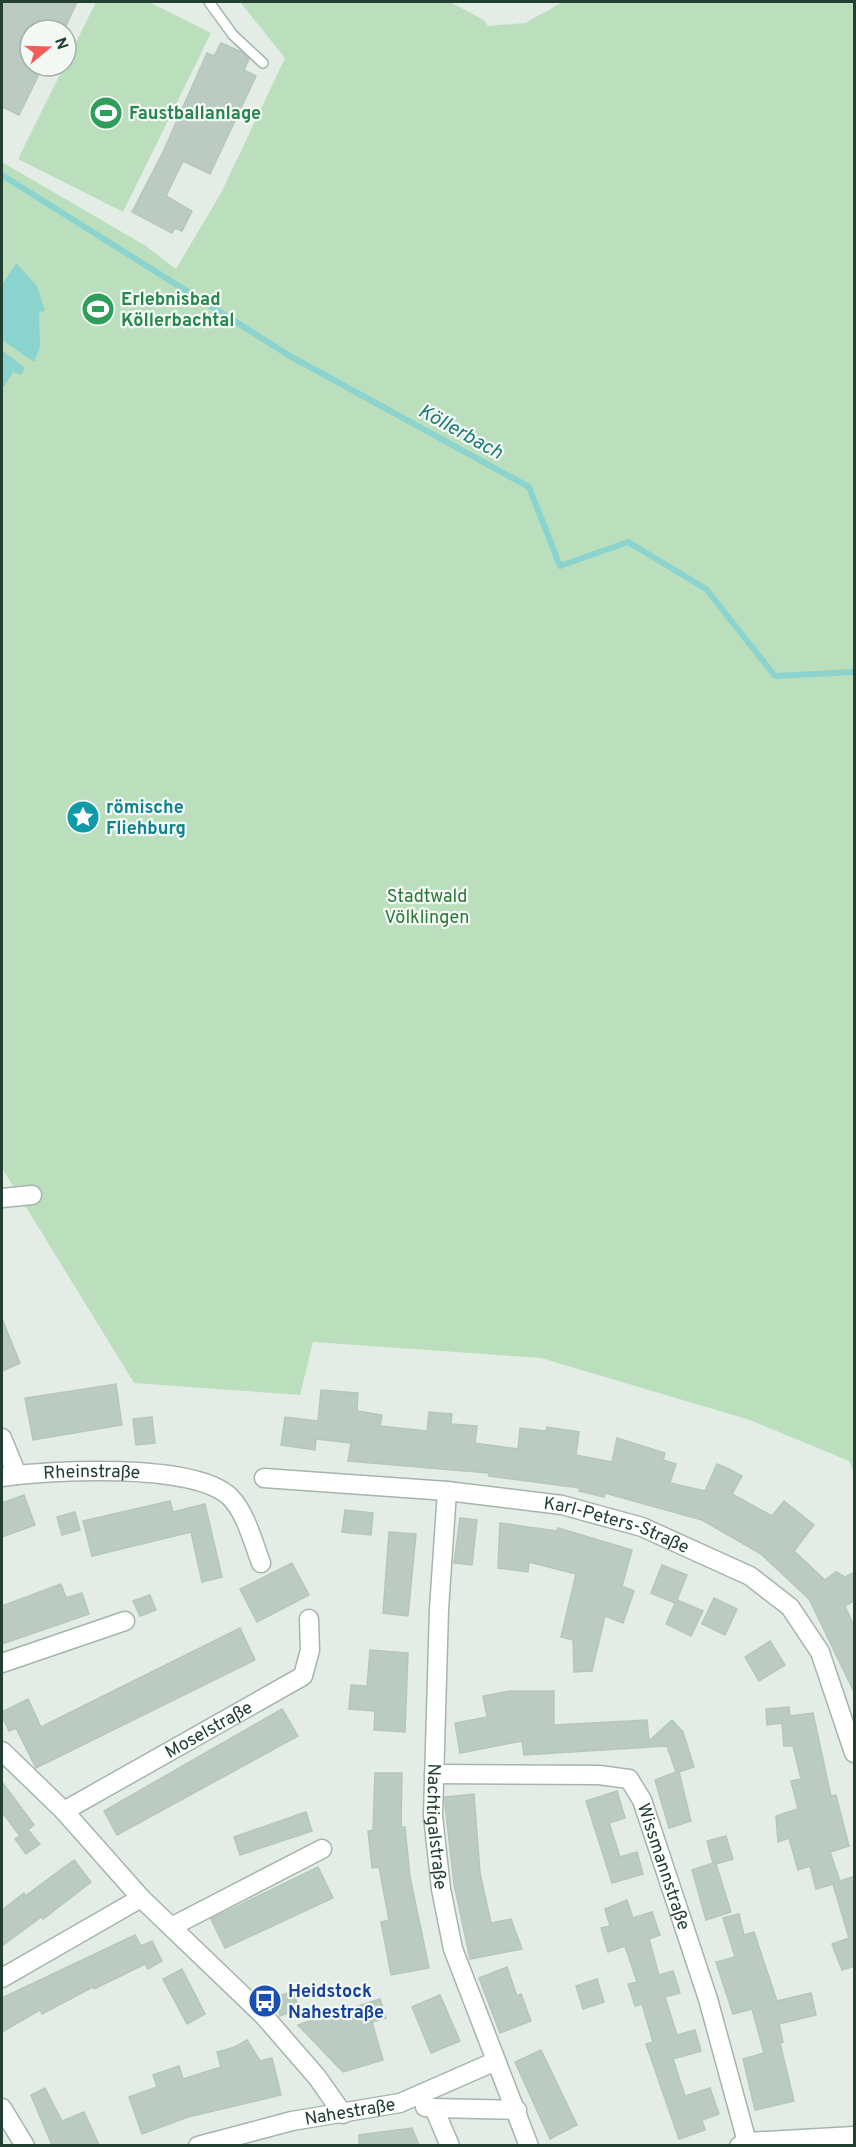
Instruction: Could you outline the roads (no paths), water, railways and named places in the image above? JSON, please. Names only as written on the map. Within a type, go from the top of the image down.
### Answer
[{"type":"street","points":[[2,1198],[32,1196]]},
{"type":"street","points":[[2,1438],[9,1476]]},
{"type":"street","name":"Rheinstraße","points":[[9,1476],[81,1471],[129,1472],[183,1478],[211,1484],[230,1497],[247,1526],[261,1563]]},
{"type":"street","name":"Karl-Peters-Straße","points":[[264,1478],[447,1491],[562,1505],[642,1527],[750,1576],[790,1607],[820,1652],[855,1753]]},
{"type":"street","name":"Nachtigalstraße","points":[[447,1491],[440,1609],[434,1816],[441,1889],[453,1949],[529,2145]]},
{"type":"street","name":"Moselstraße","points":[[64,1811],[303,1676],[310,1650],[309,1619]]},
{"type":"street","points":[[2,1663],[125,1621]]},
{"type":"street","points":[[2,1751],[64,1811],[141,1898],[173,1926],[264,2016],[317,2077],[343,2114]]},
{"type":"street","name":"Wissmannstraße","points":[[435,1774],[599,1775],[629,1779],[642,1800],[708,1999],[743,2144]]},
{"type":"street","points":[[173,1926],[322,1849]]},
{"type":"street","points":[[2,1978],[141,1898]]},
{"type":"street","name":"Nahestraße","points":[[198,2145],[292,2121],[400,2103],[496,2061]]},
{"type":"street","points":[[400,2103],[434,2108],[517,2110]]},
{"type":"street","points":[[2,2108],[25,2145]]},
{"type":"street","points":[[434,2108],[450,2145]]},
{"type":"street","points":[[743,2144],[855,2136]]},
{"type":"lane","points":[[209,2],[233,35],[263,63]]},
{"type":"water","points":[[16,263],[37,286],[45,311],[39,312],[40,347],[34,362],[2,340],[2,285]]},
{"type":"water","points":[[2,350],[25,368],[21,375],[13,372],[2,390]]},
{"type":"waterway","name":"Köllerbach","points":[[2,175],[290,356],[529,487],[560,566],[628,542],[706,589],[775,676],[854,672]]},
{"type":"place","name":"Faustballanlage","points":[[106,113]]},
{"type":"place","name":"Erlebnisbad Köllerbachtal","points":[[98,309]]},
{"type":"place","name":"römische Fliehburg","points":[[83,817]]},
{"type":"place","name":"Heidstock Nahestraße","points":[[265,2001]]},
{"type":"park label","name":"Stadtwald Völklingen","points":[[427,906]]}]
